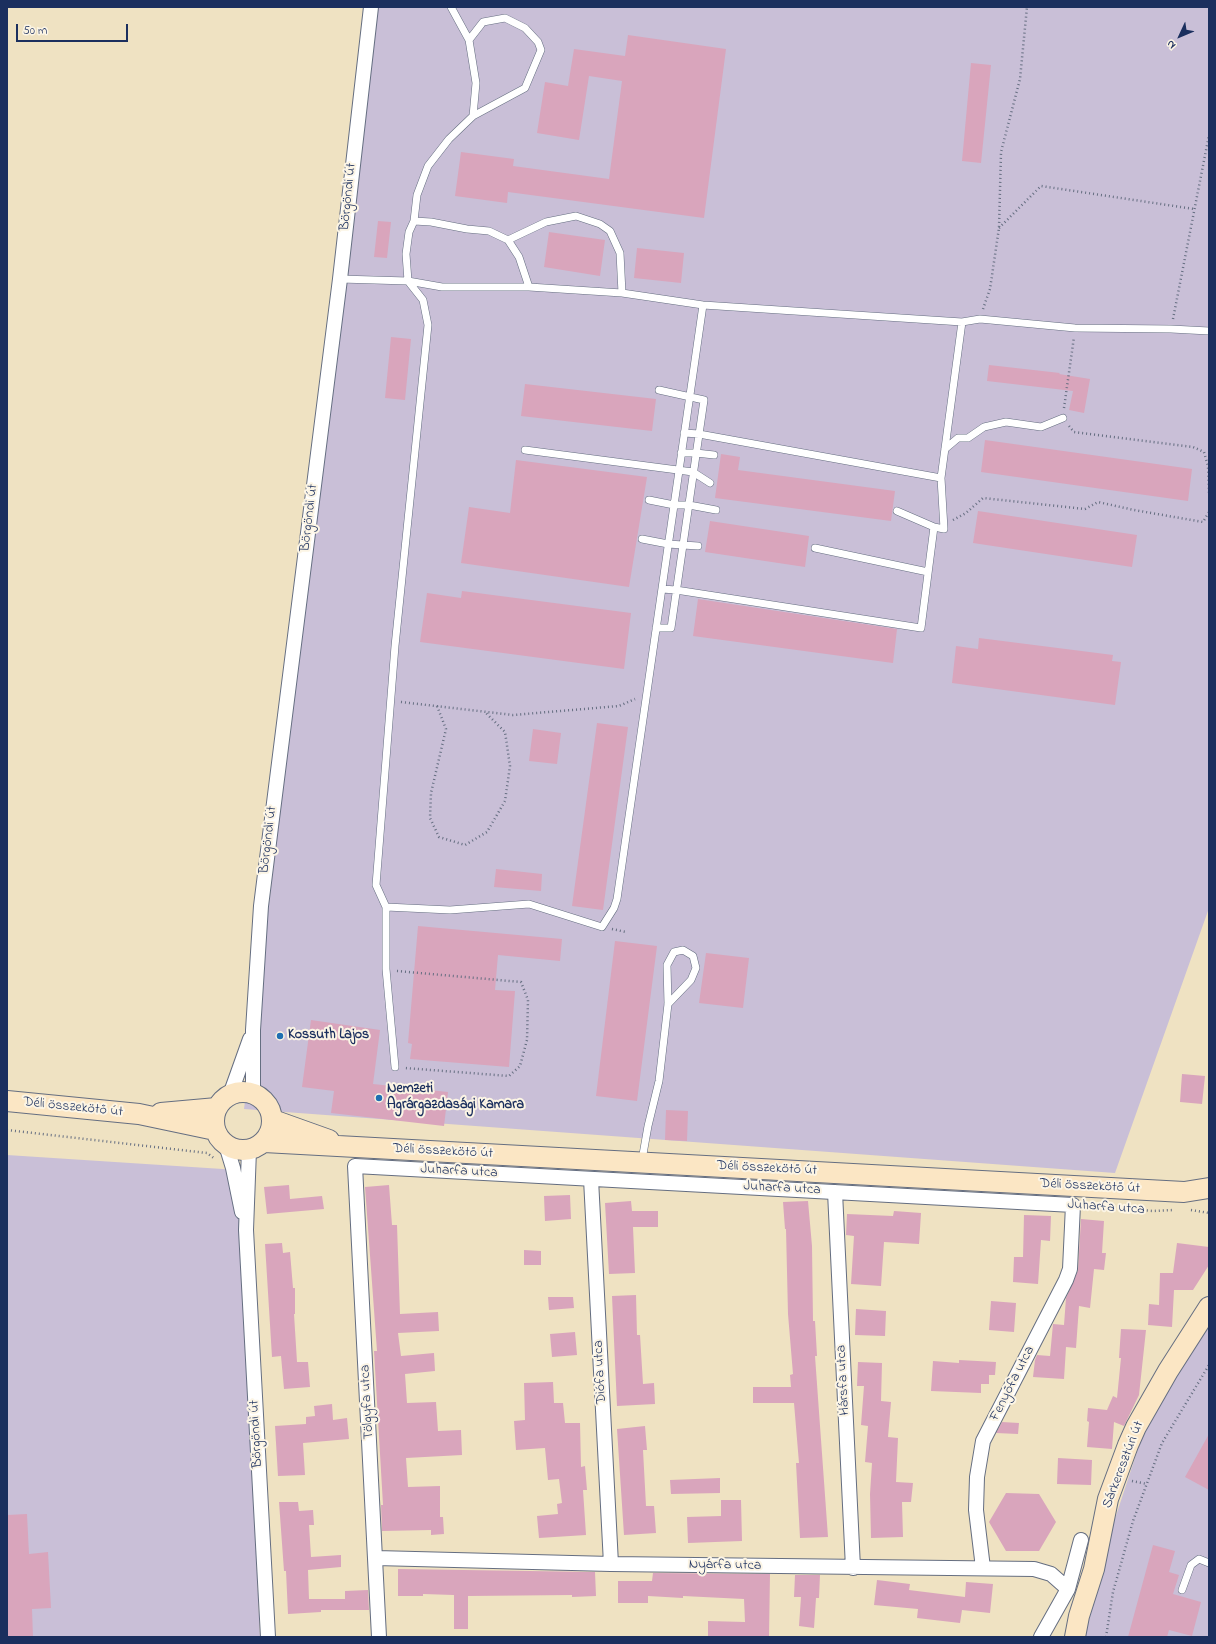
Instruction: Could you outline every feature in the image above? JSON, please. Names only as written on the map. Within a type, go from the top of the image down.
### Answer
[{"type":"main road","points":[[237,1092],[253,1094],[261,1098],[267,1104],[272,1120],[271,1132],[256,1146],[237,1150],[220,1138],[214,1115],[223,1101],[237,1092]]},
{"type":"main road","name":"Déli összekötő út","points":[[7,1101],[139,1114],[220,1138]]},
{"type":"main road","name":"Déli összekötő út","points":[[139,1114],[223,1101]]},
{"type":"main road","name":"Déli összekötő út","points":[[272,1120],[350,1147]]},
{"type":"main road","name":"Déli összekötő út","points":[[256,1146],[350,1147],[642,1162],[1187,1201],[1209,1200]]},
{"type":"main road","name":"Déli összekötő út","points":[[1187,1201],[1209,1188]]},
{"type":"main road","name":"Sárkeresztúri út","points":[[1075,1637],[1079,1616],[1094,1569],[1108,1499],[1128,1445],[1136,1427],[1168,1371],[1209,1307]]},
{"type":"street","name":"Börgöndi út","points":[[253,1094],[254,1030],[261,906],[340,279],[371,7]]},
{"type":"street","name":"Börgöndi út","points":[[223,1101],[254,1030]]},
{"type":"street","name":"Börgöndi út","points":[[220,1138],[233,1168],[246,1230],[268,1637]]},
{"type":"street","name":"Börgöndi út","points":[[246,1230],[256,1146]]},
{"type":"street","name":"Juharfa utca","points":[[355,1166],[1073,1205]]},
{"type":"street","name":"Tölgyfa utca","points":[[355,1166],[380,1637]]},
{"type":"street","name":"Diófa utca","points":[[591,1180],[611,1564]]},
{"type":"street","name":"Hársfa utca","points":[[835,1192],[853,1568]]},
{"type":"street","name":"Fenyőfa utca","points":[[983,1568],[976,1510],[977,1477],[984,1441],[1066,1280],[1070,1269],[1073,1205]]},
{"type":"street","points":[[1041,1637],[1068,1589],[1082,1540]]},
{"type":"street","name":"Nyárfa utca","points":[[376,1558],[611,1564],[1034,1569],[1051,1574],[1068,1589]]},
{"type":"lane","points":[[451,7],[469,40],[476,83],[473,116]]},
{"type":"lane","points":[[395,1067],[386,969],[386,907],[376,885],[395,646],[428,325],[423,300],[408,281],[406,254],[410,232],[414,221],[417,195],[428,166],[449,139],[473,116],[525,88],[541,50],[538,42],[525,28],[505,18],[483,22],[469,40]]},
{"type":"lane","points":[[508,240],[546,222],[576,216],[600,224],[610,231],[620,253],[622,293]]},
{"type":"lane","points":[[414,221],[431,222],[467,229],[489,231],[508,240],[519,257],[529,287]]},
{"type":"lane","points":[[340,279],[408,281],[442,287],[529,287],[622,293],[703,305],[962,322],[980,319],[1075,328],[1209,331]]},
{"type":"lane","points":[[386,907],[450,910],[529,904],[602,927],[614,908],[617,899],[703,305]]},
{"type":"lane","points":[[897,511],[934,527],[944,529],[941,478],[962,322]]},
{"type":"lane","points":[[656,628],[672,628],[676,590],[704,400],[659,390]]},
{"type":"lane","points":[[945,449],[958,438],[968,438],[984,428],[1006,422],[1042,427],[1063,418]]},
{"type":"lane","points":[[684,433],[699,434],[941,478]]},
{"type":"lane","points":[[525,450],[693,472],[710,483]]},
{"type":"lane","points":[[681,453],[696,452],[714,455]]},
{"type":"lane","points":[[649,500],[674,505],[689,505],[716,510]]},
{"type":"lane","points":[[662,589],[921,628],[934,527]]},
{"type":"lane","points":[[642,539],[668,544],[698,546]]},
{"type":"lane","points":[[815,548],[928,572]]},
{"type":"lane","points":[[642,1162],[648,1126],[659,1081],[668,1004],[667,965],[674,952],[683,950],[693,956],[696,968],[692,980],[668,1004]]},
{"type":"lane","points":[[1182,1590],[1191,1565],[1200,1559],[1209,1563]]},
{"type":"path","points":[[980,319],[990,289],[999,228],[1001,152],[1020,79],[1027,7]]},
{"type":"path","points":[[1171,329],[1209,135]]},
{"type":"path","points":[[999,228],[1041,186],[1194,209]]},
{"type":"path","points":[[1075,328],[1063,418],[1074,432],[1193,447],[1204,452],[1208,466],[1209,493]]},
{"type":"path","points":[[944,529],[983,498],[1085,509],[1098,502],[1202,522],[1209,512]]},
{"type":"path","points":[[391,701],[513,715],[619,706],[646,694]]},
{"type":"path","points":[[437,706],[446,729],[431,793],[430,818],[439,837],[465,845],[487,832],[505,801],[510,766],[505,732],[485,712]]},
{"type":"path","points":[[386,969],[400,972],[520,982],[528,1000],[527,1040],[520,1066],[509,1076],[395,1067]]},
{"type":"path","points":[[7,1130],[207,1153],[224,1167],[233,1168]]},
{"type":"path","points":[[1187,1201],[1209,1213]]},
{"type":"path","name":"Juharfa utca","points":[[1073,1205],[1153,1211],[1175,1210]]},
{"type":"path","points":[[1106,1637],[1113,1592],[1133,1521],[1162,1443],[1209,1364]]},
{"type":"shaded area","points":[[378,7],[1209,7],[1209,908],[1115,1173],[244,1109]]},
{"type":"shaded area","points":[[7,1155],[238,1170],[260,1637],[7,1637]]},
{"type":"shaded area","points":[[1209,1305],[1209,1637],[1076,1637],[1163,1373]]},
{"type":"building","points":[[628,35],[726,49],[704,218],[508,192],[507,203],[455,196],[461,152],[514,159],[513,166],[609,179],[622,81],[589,76],[579,140],[537,133],[545,82],[568,86],[574,49],[625,56]]},
{"type":"building","points":[[971,63],[991,65],[981,163],[962,161]]},
{"type":"building","points":[[378,221],[391,222],[387,258],[374,257]]},
{"type":"building","points":[[549,232],[605,240],[600,276],[544,267]]},
{"type":"building","points":[[637,248],[684,253],[681,283],[634,278]]},
{"type":"building","points":[[391,337],[411,339],[405,400],[385,398]]},
{"type":"building","points":[[989,365],[1060,373],[1059,374],[1090,379],[1084,413],[1069,410],[1073,391],[987,381]]},
{"type":"building","points":[[525,384],[656,399],[652,431],[521,416]]},
{"type":"building","points":[[985,440],[1192,469],[1188,501],[981,472]]},
{"type":"building","points":[[721,454],[740,457],[738,470],[895,491],[891,521],[715,498]]},
{"type":"building","points":[[516,460],[647,477],[629,587],[461,563],[469,507],[510,513]]},
{"type":"building","points":[[978,511],[1137,535],[1132,567],[973,543]]},
{"type":"building","points":[[710,521],[809,536],[805,567],[705,552]]},
{"type":"building","points":[[462,591],[631,613],[624,669],[420,642],[427,593],[461,598]]},
{"type":"building","points":[[698,599],[897,629],[893,663],[693,636]]},
{"type":"building","points":[[979,638],[1113,655],[1112,661],[1121,662],[1115,705],[952,683],[956,646],[978,649]]},
{"type":"building","points":[[597,723],[628,727],[603,910],[572,906]]},
{"type":"building","points":[[533,729],[561,733],[557,764],[529,761]]},
{"type":"building","points":[[496,869],[542,874],[541,891],[494,887]]},
{"type":"building","points":[[418,926],[562,939],[560,961],[498,955],[495,990],[515,991],[509,1067],[410,1059],[412,1044],[408,1043]]},
{"type":"building","points":[[615,941],[657,946],[637,1101],[596,1096]]},
{"type":"building","points":[[706,953],[749,958],[743,1008],[699,1003]]},
{"type":"building","points":[[311,1020],[380,1030],[373,1084],[448,1092],[444,1126],[331,1113],[334,1091],[302,1087]]},
{"type":"building","points":[[1182,1074],[1205,1076],[1202,1104],[1180,1102]]},
{"type":"building","points":[[666,1110],[688,1111],[687,1141],[665,1140]]},
{"type":"building","points":[[289,1185],[290,1199],[322,1196],[324,1209],[267,1214],[264,1187]]},
{"type":"building","points":[[389,1185],[392,1225],[397,1225],[400,1314],[438,1312],[439,1331],[398,1333],[401,1356],[434,1353],[435,1371],[405,1374],[407,1403],[436,1402],[438,1431],[461,1430],[462,1455],[406,1458],[408,1487],[440,1486],[440,1517],[443,1517],[444,1534],[431,1535],[431,1530],[382,1531],[381,1505],[383,1505],[374,1351],[377,1351],[365,1187]]},
{"type":"building","points":[[570,1195],[571,1219],[545,1221],[544,1196]]},
{"type":"building","points":[[631,1201],[632,1211],[658,1211],[658,1227],[633,1227],[635,1273],[609,1274],[605,1203]]},
{"type":"building","points":[[808,1201],[812,1246],[813,1321],[815,1321],[817,1356],[815,1356],[828,1537],[800,1538],[796,1463],[799,1463],[794,1403],[753,1403],[753,1387],[791,1387],[790,1375],[793,1374],[788,1314],[786,1229],[783,1202]]},
{"type":"building","points":[[894,1211],[921,1213],[919,1244],[884,1242],[881,1286],[851,1284],[854,1236],[846,1235],[847,1214],[893,1216]]},
{"type":"building","points":[[1024,1215],[1051,1216],[1050,1241],[1041,1240],[1038,1284],[1013,1282],[1014,1257],[1023,1257]]},
{"type":"building","points":[[1081,1219],[1104,1221],[1102,1253],[1106,1253],[1104,1270],[1094,1269],[1090,1308],[1079,1306],[1076,1348],[1066,1347],[1064,1379],[1033,1377],[1037,1355],[1050,1356],[1053,1324],[1064,1325],[1066,1298],[1078,1270]]},
{"type":"building","points":[[282,1243],[283,1253],[290,1252],[293,1288],[295,1288],[294,1314],[297,1362],[308,1362],[310,1387],[284,1389],[281,1356],[272,1357],[265,1244]]},
{"type":"building","points":[[1177,1243],[1209,1247],[1209,1265],[1193,1290],[1174,1290],[1172,1327],[1148,1325],[1149,1304],[1159,1305],[1160,1273],[1173,1273]]},
{"type":"building","points":[[524,1250],[541,1251],[541,1265],[524,1265]]},
{"type":"building","points":[[636,1295],[637,1335],[640,1335],[643,1384],[654,1383],[655,1404],[617,1406],[612,1296]]},
{"type":"building","points":[[548,1297],[573,1297],[574,1308],[549,1310]]},
{"type":"building","points":[[991,1301],[1016,1303],[1014,1332],[989,1330]]},
{"type":"building","points":[[856,1309],[886,1311],[885,1336],[855,1335]]},
{"type":"building","points":[[1121,1329],[1146,1330],[1139,1395],[1124,1426],[1114,1422],[1112,1449],[1087,1447],[1089,1422],[1087,1421],[1088,1408],[1107,1410],[1113,1396],[1117,1398],[1121,1358],[1119,1358]]},
{"type":"building","points":[[575,1332],[577,1355],[552,1357],[550,1334]]},
{"type":"building","points":[[959,1360],[996,1362],[995,1375],[989,1375],[989,1384],[981,1384],[981,1393],[931,1391],[933,1361],[959,1363]]},
{"type":"building","points":[[858,1362],[882,1363],[881,1401],[891,1402],[888,1437],[898,1438],[896,1482],[913,1483],[911,1502],[902,1502],[903,1537],[871,1538],[870,1494],[872,1463],[865,1462],[868,1426],[861,1425],[864,1386],[857,1386]]},
{"type":"building","points":[[553,1382],[554,1403],[563,1403],[565,1423],[580,1423],[581,1467],[585,1466],[587,1490],[583,1490],[586,1535],[539,1538],[537,1516],[558,1514],[557,1504],[562,1503],[559,1479],[548,1480],[545,1448],[516,1450],[514,1421],[525,1420],[524,1383]]},
{"type":"building","points":[[332,1404],[333,1420],[347,1418],[349,1439],[303,1443],[305,1475],[278,1476],[275,1426],[306,1424],[306,1417],[315,1416],[314,1406]]},
{"type":"building","points":[[1002,1422],[1019,1423],[1018,1434],[996,1433]]},
{"type":"building","points":[[645,1426],[647,1450],[643,1450],[646,1506],[654,1506],[656,1533],[624,1535],[617,1429]]},
{"type":"building","points":[[1209,1434],[1209,1490],[1185,1477]]},
{"type":"building","points":[[1058,1458],[1092,1460],[1091,1485],[1057,1484]]},
{"type":"building","points":[[720,1478],[720,1493],[671,1494],[670,1480]]},
{"type":"building","points":[[1006,1493],[1039,1494],[1056,1522],[1039,1551],[1006,1551],[989,1522]]},
{"type":"building","points":[[721,1500],[741,1500],[742,1541],[688,1543],[687,1517],[721,1516]]},
{"type":"building","points":[[279,1502],[298,1502],[299,1511],[313,1510],[314,1525],[309,1525],[311,1557],[341,1555],[341,1567],[308,1570],[309,1599],[345,1599],[345,1591],[368,1590],[369,1610],[321,1610],[321,1612],[288,1614],[286,1571],[284,1571]]},
{"type":"building","points":[[27,1514],[29,1554],[48,1552],[51,1608],[32,1609],[33,1637],[7,1637],[7,1515]]},
{"type":"building","points":[[1153,1545],[1175,1551],[1169,1572],[1179,1575],[1173,1594],[1201,1602],[1192,1636],[1169,1630],[1167,1637],[1128,1637]]},
{"type":"building","points":[[398,1569],[595,1572],[596,1596],[468,1596],[468,1629],[454,1629],[454,1595],[423,1594],[423,1596],[398,1596]]},
{"type":"building","points":[[653,1573],[770,1574],[769,1637],[708,1637],[708,1621],[745,1622],[744,1599],[648,1596],[648,1603],[618,1603],[618,1581],[652,1581]]},
{"type":"building","points":[[795,1575],[820,1575],[819,1598],[816,1598],[814,1628],[799,1626],[801,1597],[794,1597]]},
{"type":"building","points":[[877,1580],[910,1584],[909,1590],[965,1597],[966,1582],[993,1584],[990,1613],[962,1610],[960,1623],[917,1618],[918,1609],[874,1605]]},
{"type":"place","name":"Kossuth Lajos","points":[[280,1036]]},
{"type":"place","name":"Nemzeti Agrárgazdasági Kamara","points":[[379,1098]]}]
